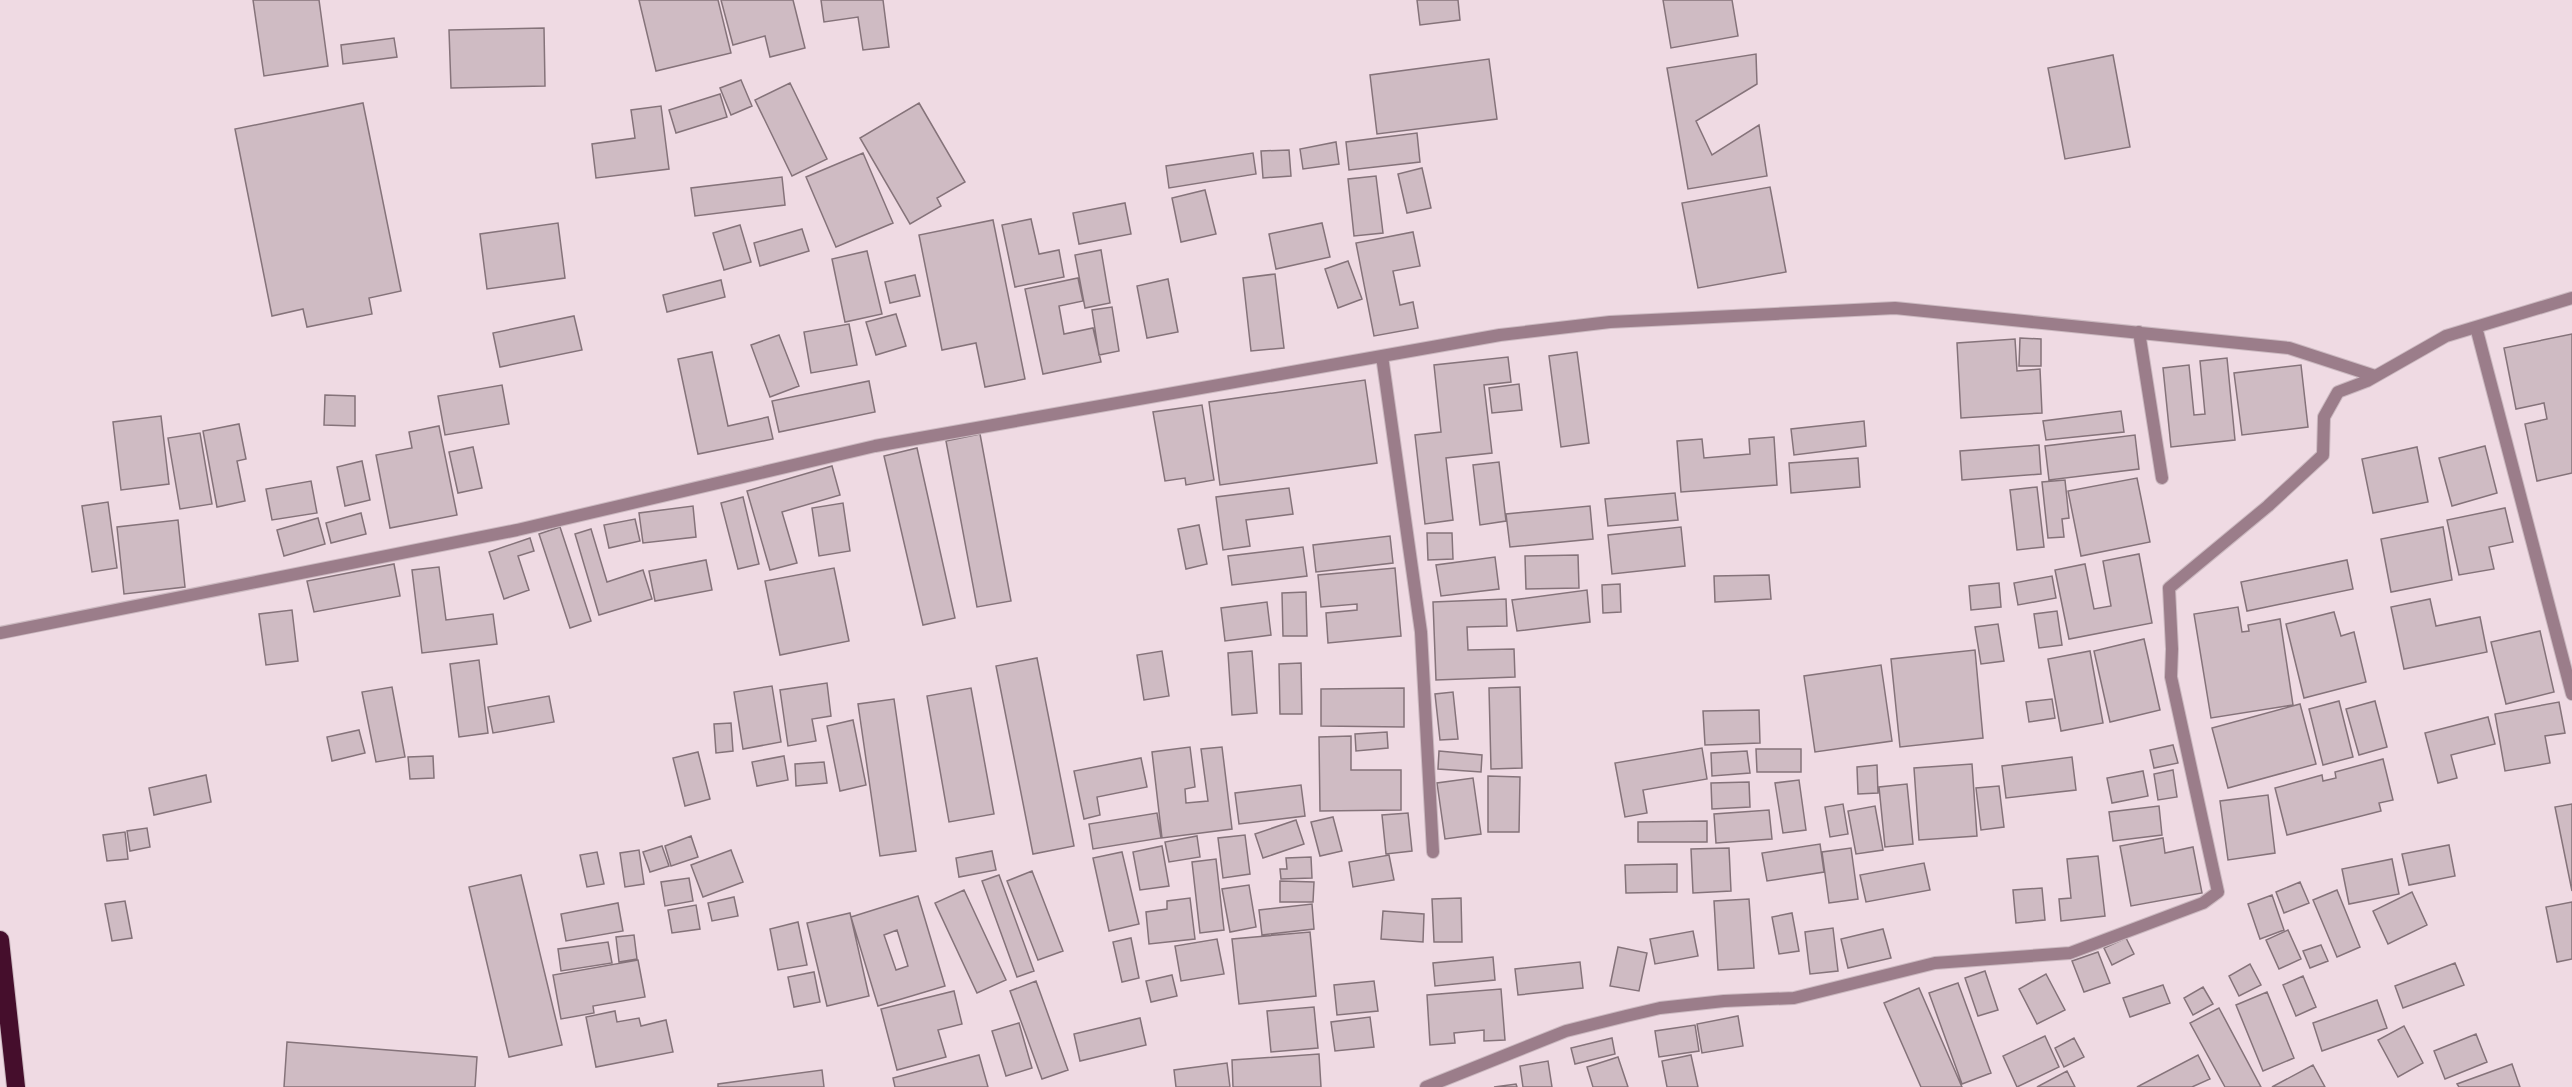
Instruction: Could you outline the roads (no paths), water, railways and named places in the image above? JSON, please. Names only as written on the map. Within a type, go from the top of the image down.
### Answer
[{"type":"highway","points":[[0,940],[16,1087]]},
{"type":"street","points":[[1426,1087],[1566,1031],[1596,1023],[1660,1008],[1724,1001],[1794,998],[1935,963],[2070,953],[2203,903],[2218,892],[2171,676],[2169,588],[2268,506],[2323,455],[2324,417],[2338,392],[2375,376],[2446,336],[2572,298]]},
{"type":"street","points":[[0,633],[517,530],[874,446],[1500,335],[1610,322],[1895,308],[2289,348],[2375,376]]},
{"type":"street","points":[[2476,327],[2572,694]]},
{"type":"street","points":[[2139,332],[2162,478]]},
{"type":"street","points":[[1382,356],[1421,632],[1433,852]]}]
